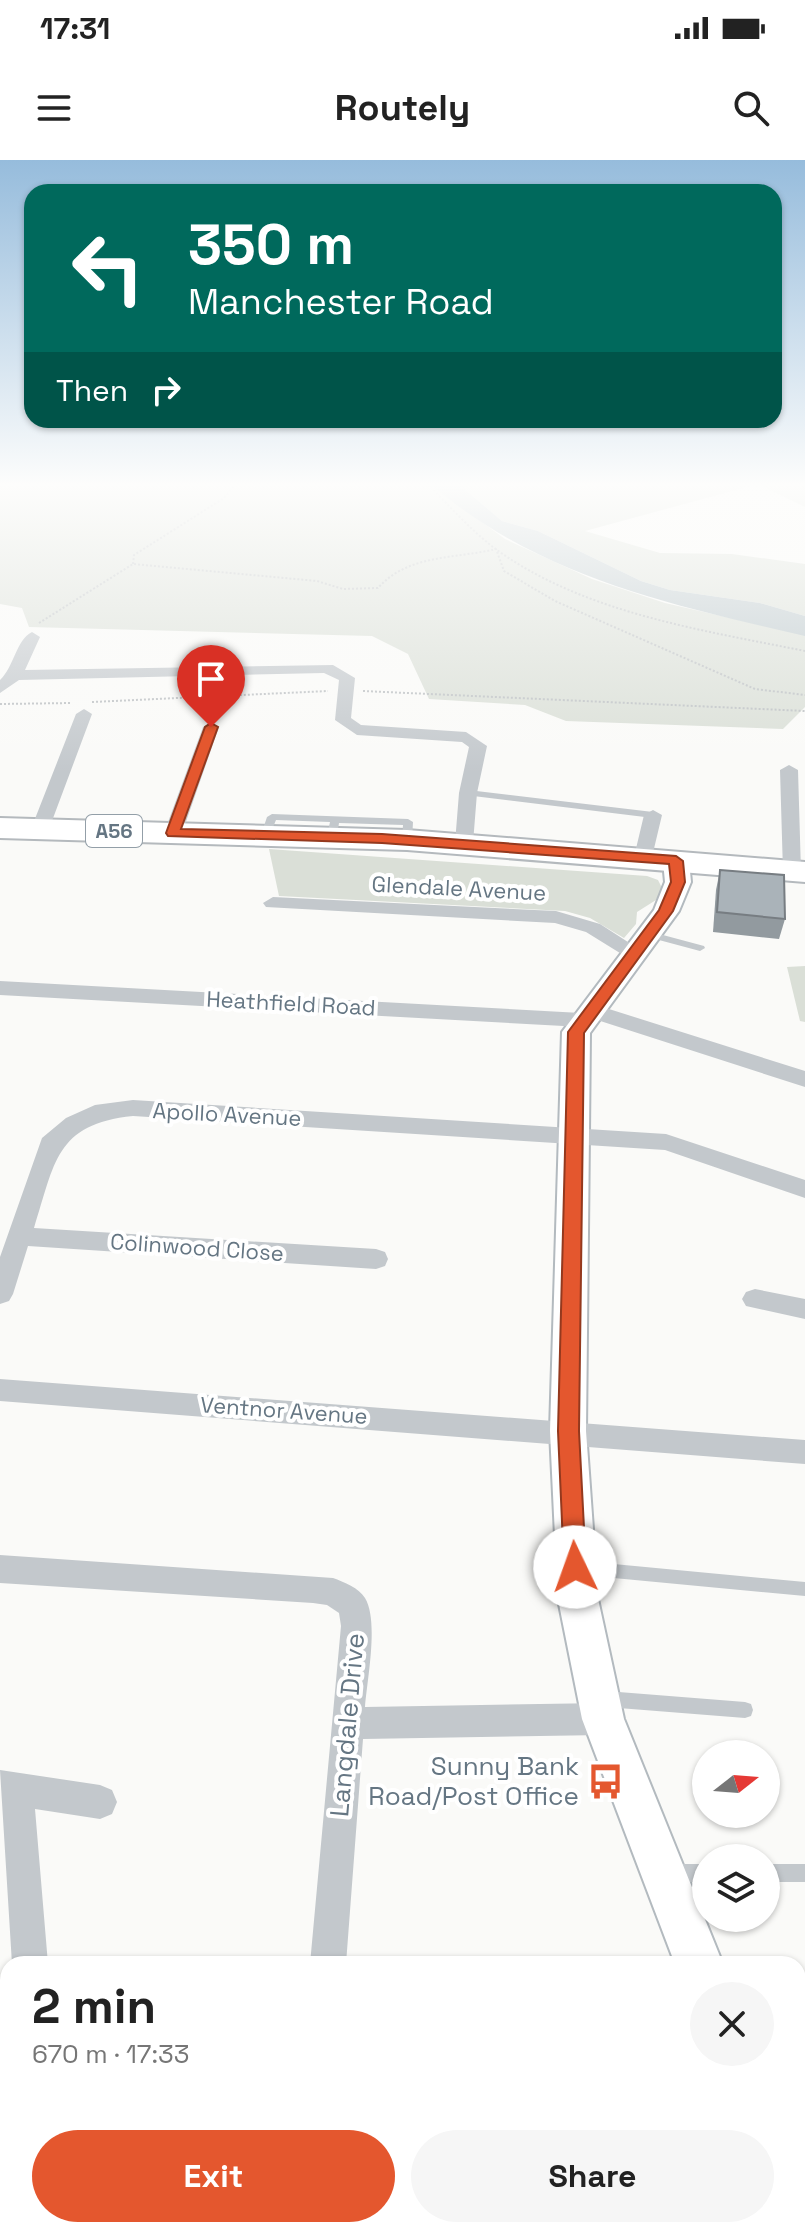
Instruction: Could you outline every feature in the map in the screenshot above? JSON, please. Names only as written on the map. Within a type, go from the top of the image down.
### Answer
[{"type":"highway","name":"A56","points":[[0,828],[266,835],[334,828],[407,840],[799,872]]},
{"type":"street","points":[[0,688],[15,675],[32,637]]},
{"type":"street","points":[[15,675],[327,668],[347,678],[343,720],[357,730],[466,737],[478,746],[468,793],[464,843]]},
{"type":"street","points":[[40,829],[82,706]]},
{"type":"street","points":[[173,833],[211,727]]},
{"type":"street","points":[[789,770],[799,803],[799,872]]},
{"type":"street","points":[[643,857],[653,815]]},
{"type":"street","points":[[676,861],[678,882],[576,1032],[568,1431],[575,1567],[601,1709],[696,1956]]},
{"type":"street","name":"Glendale Avenue","points":[[273,903],[556,917],[593,928],[649,925]]},
{"type":"street","name":"Heathfield Road","points":[[0,988],[586,1015],[805,1079]]},
{"type":"street","name":"Apollo Avenue","points":[[0,1294],[50,1144],[74,1124],[103,1111],[133,1108],[666,1142],[805,1189]]},
{"type":"street","name":"Colinwood Close","points":[[18,1236],[376,1259]]},
{"type":"street","points":[[755,1299],[805,1309]]},
{"type":"street","name":"Ventnor Avenue","points":[[0,1390],[568,1431],[805,1452]]},
{"type":"street","name":"Langdale Drive","points":[[0,1569],[333,1592],[346,1598],[356,1613],[329,1956]]},
{"type":"street","points":[[348,1723],[601,1709]]},
{"type":"street","points":[[29,1956],[8,1788],[100,1802]]},
{"type":"lane","points":[[468,793],[653,815]]},
{"type":"lane","points":[[649,925],[700,948]]},
{"type":"lane","points":[[575,1567],[805,1589]]},
{"type":"lane","points":[[601,1709],[745,1710]]},
{"type":"lane","points":[[662,1873],[692,1873]]},
{"type":"lane","points":[[780,1873],[805,1873]]},
{"type":"path","points":[[32,637],[36,625],[108,579]]},
{"type":"path","points":[[282,579],[355,589],[378,588],[384,579]]},
{"type":"path","points":[[518,579],[568,608],[755,689],[805,695]]},
{"type":"path","points":[[547,579],[607,603],[691,628],[805,651]]},
{"type":"path","points":[[0,704],[82,706],[321,690],[805,711]]},
{"type":"shaded area","points":[[0,579],[592,579],[665,603],[805,635],[805,707],[783,729],[566,721],[525,705],[429,699],[408,654],[372,636],[29,627],[22,608],[0,604]]},
{"type":"shaded area","points":[[596,579],[637,579],[670,590],[760,603],[805,616],[805,636],[704,612]]},
{"type":"shaded area","points":[[637,579],[805,579],[805,616],[760,603],[670,590]]},
{"type":"shaded area","points":[[269,849],[647,876],[658,880],[662,888],[656,900],[637,912],[636,924],[624,938],[590,918],[565,911],[279,896]]},
{"type":"shaded area","points":[[805,966],[805,1022],[800,1021],[787,967]]},
{"type":"building","points":[[720,870],[784,875],[785,919],[717,912]]},
{"type":"place","name":"Sunny Bank Road/Post Office","points":[[605,1781]]},
{"type":"route","points":[[211,727],[173,833],[382,838],[676,861],[676,892],[666,911],[576,1032],[568,1431],[575,1567]]}]
